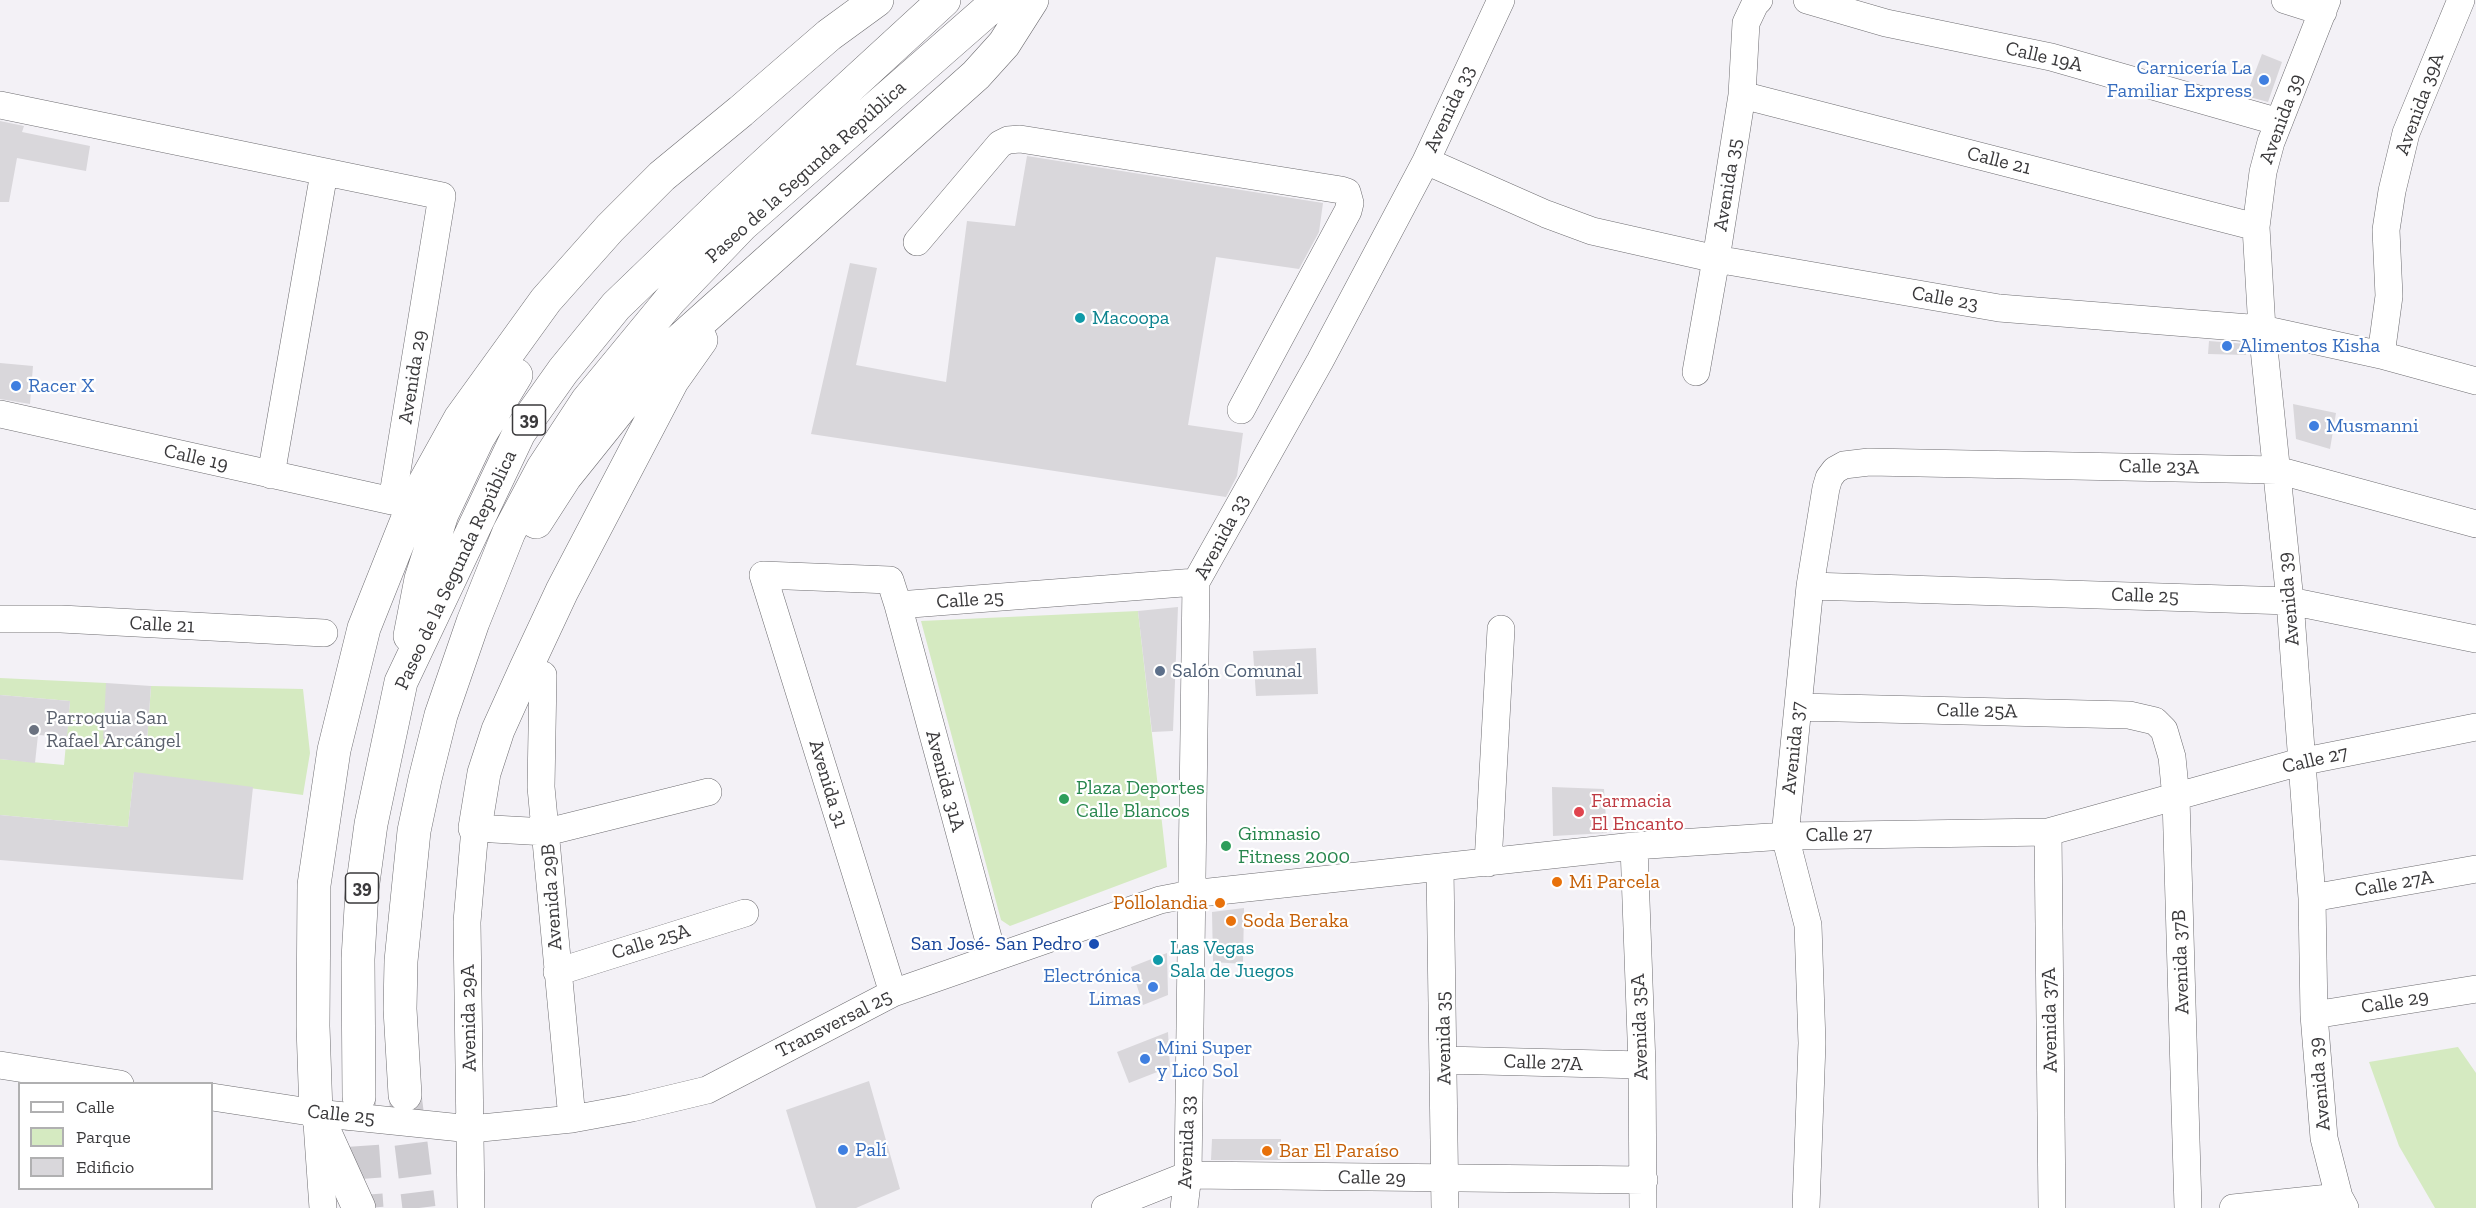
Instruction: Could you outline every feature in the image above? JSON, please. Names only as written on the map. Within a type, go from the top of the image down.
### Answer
[{"type":"highway","points":[[359,1208],[316,1113],[313,1026],[314,885],[333,750],[364,628],[415,500],[460,418],[546,300],[610,228],[662,176],[829,35],[877,0]]},
{"type":"highway","name":"Paseo de la Segunda República","points":[[405,1095],[400,1009],[401,961],[414,831],[441,715],[473,622],[513,523],[543,468],[587,401],[671,299],[733,214],[944,0]]},
{"type":"highway","name":"Paseo de la Segunda República","points":[[360,1097],[358,959],[362,890],[371,824],[401,682],[519,433],[563,371],[616,306],[999,0]]},
{"type":"highway","points":[[473,622],[565,477],[662,356],[976,75],[1004,44],[1032,0]]},
{"type":"highway","points":[[401,682],[421,579],[442,514],[478,438],[505,390],[548,331],[741,111]]},
{"type":"highway","points":[[475,828],[484,773],[498,730],[562,591],[672,381],[701,341],[777,252]]},
{"type":"street","name":"Avenida 33","points":[[1184,1208],[1188,1175],[1196,582],[1320,361],[1426,161],[1501,0]]},
{"type":"street","name":"Avenida 35","points":[[1696,372],[1742,94],[1746,23],[1759,0]]},
{"type":"street","name":"Calle 19A","points":[[1807,0],[1886,23],[2051,57],[2279,122]]},
{"type":"street","points":[[2285,0],[2325,6]]},
{"type":"street","name":"Avenida 39A","points":[[2381,355],[2389,296],[2386,230],[2392,191],[2406,133],[2461,0]]},
{"type":"street","name":"Avenida 39","points":[[2325,6],[2271,142],[2263,172],[2256,227],[2262,329],[2290,600],[2300,762],[2312,898],[2314,1015],[2324,1138],[2342,1203]]},
{"type":"street","name":"Calle 21","points":[[1742,94],[2256,227]]},
{"type":"street","points":[[0,105],[324,173],[271,475]]},
{"type":"street","points":[[917,242],[1000,144],[1014,140],[1341,190],[1349,196],[1348,211],[1241,410]]},
{"type":"street","name":"Calle 23","points":[[1426,161],[1546,214],[1592,231],[1716,259],[1999,308],[2262,329],[2381,355],[2476,381]]},
{"type":"street","name":"Avenida 29","points":[[324,173],[442,196],[392,501]]},
{"type":"street","points":[[1277,344],[1320,361]]},
{"type":"street","name":"Calle 19","points":[[0,414],[392,501]]},
{"type":"street","name":"Calle 23A","points":[[1835,470],[1844,465],[1869,462],[2277,470],[2476,524]]},
{"type":"street","name":"Avenida 37","points":[[1806,1208],[1812,1043],[1808,925],[1785,836],[1810,586],[1826,488],[1835,470]]},
{"type":"street","name":"Avenida 31","points":[[893,993],[763,575],[890,580],[898,605]]},
{"type":"street","name":"Calle 25","points":[[898,605],[1196,582]]},
{"type":"street","name":"Calle 25","points":[[1810,586],[2290,600],[2476,639]]},
{"type":"street","name":"Avenida 31A","points":[[898,605],[993,957]]},
{"type":"street","name":"Calle 21","points":[[0,619],[61,619],[324,633]]},
{"type":"street","points":[[1488,863],[1501,629]]},
{"type":"street","name":"Avenida 29B","points":[[543,675],[542,787],[572,1119]]},
{"type":"street","name":"Calle 25A","points":[[1798,706],[2114,714],[2144,717],[2155,721]]},
{"type":"street","name":"Avenida 37B","points":[[2155,721],[2164,730],[2169,743],[2176,798],[2188,1208]]},
{"type":"street","name":"Calle 27","points":[[1191,894],[1634,846],[1785,836],[2048,832],[2300,762],[2476,727]]},
{"type":"street","points":[[475,828],[547,832],[708,792]]},
{"type":"street","name":"Avenida 29A","points":[[471,1208],[467,922],[475,828]]},
{"type":"street","name":"Avenida 37A","points":[[2048,832],[2052,1208]]},
{"type":"street","name":"Avenida 35A","points":[[1634,846],[1642,1065],[1643,1208]]},
{"type":"street","name":"Avenida 35","points":[[1440,868],[1445,1208]]},
{"type":"street","name":"Calle 27A","points":[[2312,898],[2476,869]]},
{"type":"street","name":"Transversal 25","points":[[471,1128],[572,1119],[632,1108],[707,1090],[893,993],[1160,900],[1191,894]]},
{"type":"street","name":"Calle 25A","points":[[557,972],[745,913]]},
{"type":"street","name":"Calle 29","points":[[2314,1015],[2476,989]]},
{"type":"street","name":"Calle 27A","points":[[1444,1060],[1642,1065]]},
{"type":"street","points":[[0,1065],[113,1082]]},
{"type":"street","name":"Calle 25","points":[[213,1097],[316,1113],[471,1128]]},
{"type":"street","points":[[316,1113],[322,1208]]},
{"type":"street","name":"Calle 29","points":[[1106,1208],[1188,1175],[1644,1180]]},
{"type":"street","points":[[2233,1208],[2342,1203]]},
{"type":"green space","name":"Plaza Deportes Calle Blancos","points":[[1138,611],[1167,867],[1010,926],[1001,920],[921,621]]},
{"type":"green space","points":[[0,678],[106,683],[147,742],[151,686],[303,689],[310,753],[303,795],[134,773],[128,827],[0,815],[0,759],[64,765],[70,701],[0,695]]},
{"type":"green space","points":[[2458,1047],[2476,1073],[2476,1208],[2435,1208],[2399,1146],[2369,1062]]},
{"type":"building","name":"Carnicería La Familiar Express","points":[[2262,54],[2282,62],[2268,102],[2246,96]]},
{"type":"building","points":[[0,121],[24,126],[22,132],[90,146],[86,171],[17,158],[9,202],[0,202]]},
{"type":"building","name":"Macoopa","points":[[1027,156],[1323,203],[1319,232],[1299,269],[1216,257],[1188,425],[1243,433],[1237,476],[1226,497],[811,434],[850,263],[877,268],[856,365],[946,382],[967,221],[1015,226]]},
{"type":"building","name":"Alimentos Kisha","points":[[2209,341],[2247,344],[2246,355],[2208,354]]},
{"type":"building","name":"Racer X","points":[[0,363],[33,366],[30,404],[0,399]]},
{"type":"building","name":"Musmanni","points":[[2293,404],[2336,413],[2330,449],[2296,439]]},
{"type":"building","name":"Salón Comunal","points":[[1178,607],[1173,731],[1152,732],[1138,611]]},
{"type":"building","points":[[1316,648],[1318,694],[1256,696],[1253,651]]},
{"type":"building","points":[[106,683],[151,686],[147,742],[103,739]]},
{"type":"building","name":"Parroquia San Rafael Arcángel","points":[[0,695],[70,701],[67,737],[38,735],[35,763],[0,759]]},
{"type":"building","points":[[134,772],[253,787],[243,880],[0,860],[0,815],[128,827]]},
{"type":"building","name":"Farmacia El Encanto","points":[[1552,787],[1604,789],[1607,833],[1553,836]]},
{"type":"building","points":[[1244,908],[1243,964],[1213,962],[1212,912]]},
{"type":"building","name":"Electrónica Limas","points":[[1167,953],[1168,995],[1143,1005],[1131,967]]},
{"type":"building","name":"Mini Super y Lico Sol","points":[[1168,1032],[1170,1067],[1129,1083],[1117,1052]]},
{"type":"building","name":"Palí","points":[[869,1081],[900,1189],[856,1208],[816,1208],[786,1110]]},
{"type":"building","points":[[1212,1139],[1281,1139],[1281,1160],[1211,1160]]},
{"type":"tunnel","points":[[405,1095],[419,1208]]},
{"type":"tunnel","points":[[359,1097],[367,1208]]},
{"type":"place","name":"Carnicería La Familiar Express","points":[[2264,80]]},
{"type":"place","name":"Macoopa","points":[[1080,318]]},
{"type":"place","name":"Alimentos Kisha","points":[[2227,346]]},
{"type":"place","name":"Racer X","points":[[16,386]]},
{"type":"place","name":"Musmanni","points":[[2314,426]]},
{"type":"place","name":"Salón Comunal","points":[[1160,671]]},
{"type":"place","name":"Parroquia San Rafael Arcángel","points":[[34,730]]},
{"type":"place","name":"Plaza Deportes Calle Blancos","points":[[1064,799]]},
{"type":"place","name":"Farmacia El Encanto","points":[[1579,812]]},
{"type":"place","name":"Gimnasio Fitness 2000","points":[[1226,846]]},
{"type":"place","name":"Mi Parcela","points":[[1557,882]]},
{"type":"place","name":"Pollolandia","points":[[1220,903]]},
{"type":"place","name":"Soda Beraka","points":[[1231,921]]},
{"type":"place","name":"San José- San Pedro","points":[[1094,944]]},
{"type":"place","name":"Las Vegas Sala de Juegos","points":[[1158,960]]},
{"type":"place","name":"Electrónica Limas","points":[[1153,987]]},
{"type":"place","name":"Mini Super y Lico Sol","points":[[1145,1059]]},
{"type":"place","name":"Palí","points":[[843,1150]]},
{"type":"place","name":"Bar El Paraíso","points":[[1267,1151]]}]
